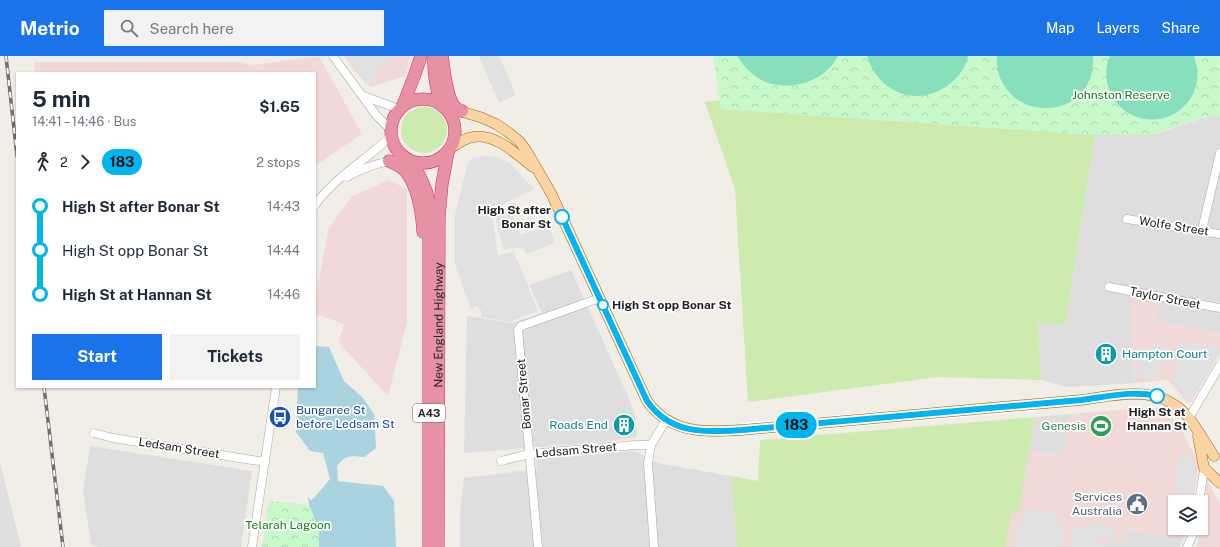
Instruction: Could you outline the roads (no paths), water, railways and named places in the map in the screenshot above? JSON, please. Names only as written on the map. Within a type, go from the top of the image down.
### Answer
[{"type":"highway","points":[[390,132],[393,119],[401,107],[421,56]]},
{"type":"highway","name":"A43","points":[[434,56],[435,80],[444,107],[454,121],[455,135],[449,150]]},
{"type":"highway","points":[[442,56],[447,87],[452,102],[455,107],[462,111]]},
{"type":"highway","points":[[401,107],[416,99],[435,102],[444,107]]},
{"type":"highway","name":"A43","points":[[390,132],[396,150],[409,161]]},
{"type":"highway","points":[[409,161],[419,163],[434,162],[442,158],[449,150]]},
{"type":"highway","name":"New England Highway","points":[[438,547],[439,217],[442,184],[449,150]]},
{"type":"highway","points":[[389,161],[402,167],[407,173],[416,194],[423,227],[424,252],[430,278]]},
{"type":"highway","name":"New England Highway","points":[[409,161],[420,175],[427,188],[429,202],[429,547]]},
{"type":"main road","points":[[444,107],[462,111],[496,124],[519,140],[551,193],[647,401],[656,413],[673,424],[688,429],[720,431],[742,430],[1081,400],[1131,393],[1142,393],[1157,396],[1169,402],[1189,418],[1217,458]]},
{"type":"main road","points":[[449,150],[463,140],[474,136],[485,137],[506,146],[537,170]]},
{"type":"main road","points":[[1197,430],[1210,469],[1220,482]]},
{"type":"main road","points":[[1210,469],[1208,458],[1217,458]]},
{"type":"street","points":[[316,204],[334,183],[379,148],[390,132],[344,73],[333,56]]},
{"type":"street","points":[[363,96],[401,107]]},
{"type":"street","points":[[1202,230],[1218,172],[1220,153]]},
{"type":"street","points":[[334,183],[369,166],[389,161],[409,161]]},
{"type":"street","name":"Wolfe Street","points":[[1127,219],[1220,234]]},
{"type":"street","name":"Taylor Street","points":[[1109,287],[1220,308]]},
{"type":"street","name":"Bonar Street","points":[[538,547],[518,330],[521,326],[600,298]]},
{"type":"street","points":[[1189,418],[1220,366]]},
{"type":"street","points":[[252,547],[276,388]]},
{"type":"street","points":[[654,547],[648,463],[650,445],[666,420]]},
{"type":"street","name":"Ledsam Street","points":[[94,433],[113,438],[265,462]]},
{"type":"street","name":"Ledsam Street","points":[[501,461],[529,454],[650,445]]},
{"type":"street","points":[[1199,495],[1203,476],[1210,469]]},
{"type":"street","points":[[1187,547],[1192,535]]},
{"type":"water","name":"Telarah Lagoon","points":[[316,346],[329,347],[344,381],[363,398],[374,414],[376,448],[364,457],[352,456],[343,459],[337,466],[338,481],[383,486],[394,501],[396,547],[319,547],[319,529],[309,505],[308,497],[311,500],[314,498],[330,479],[323,453],[310,451],[296,432],[298,388],[316,388]]},
{"type":"railway","points":[[6,56],[16,147]]},
{"type":"railway","points":[[44,388],[63,547]]},
{"type":"place","name":"High St after Bonar St","points":[[562,217]]},
{"type":"place","name":"High St opp Bonar St","points":[[603,305]]},
{"type":"place","name":"Hampton Court","points":[[1106,354]]},
{"type":"place","name":"High St at Hannan St","points":[[1157,396]]},
{"type":"place","name":"Bungaree St before Ledsam St","points":[[280,417]]},
{"type":"place","name":"Roads End","points":[[624,425]]},
{"type":"place","name":"Genesis","points":[[1101,426]]},
{"type":"place","name":"Services Australia","points":[[1137,504]]},
{"type":"park label","name":"Johnston Reserve","points":[[1121,95]]}]
